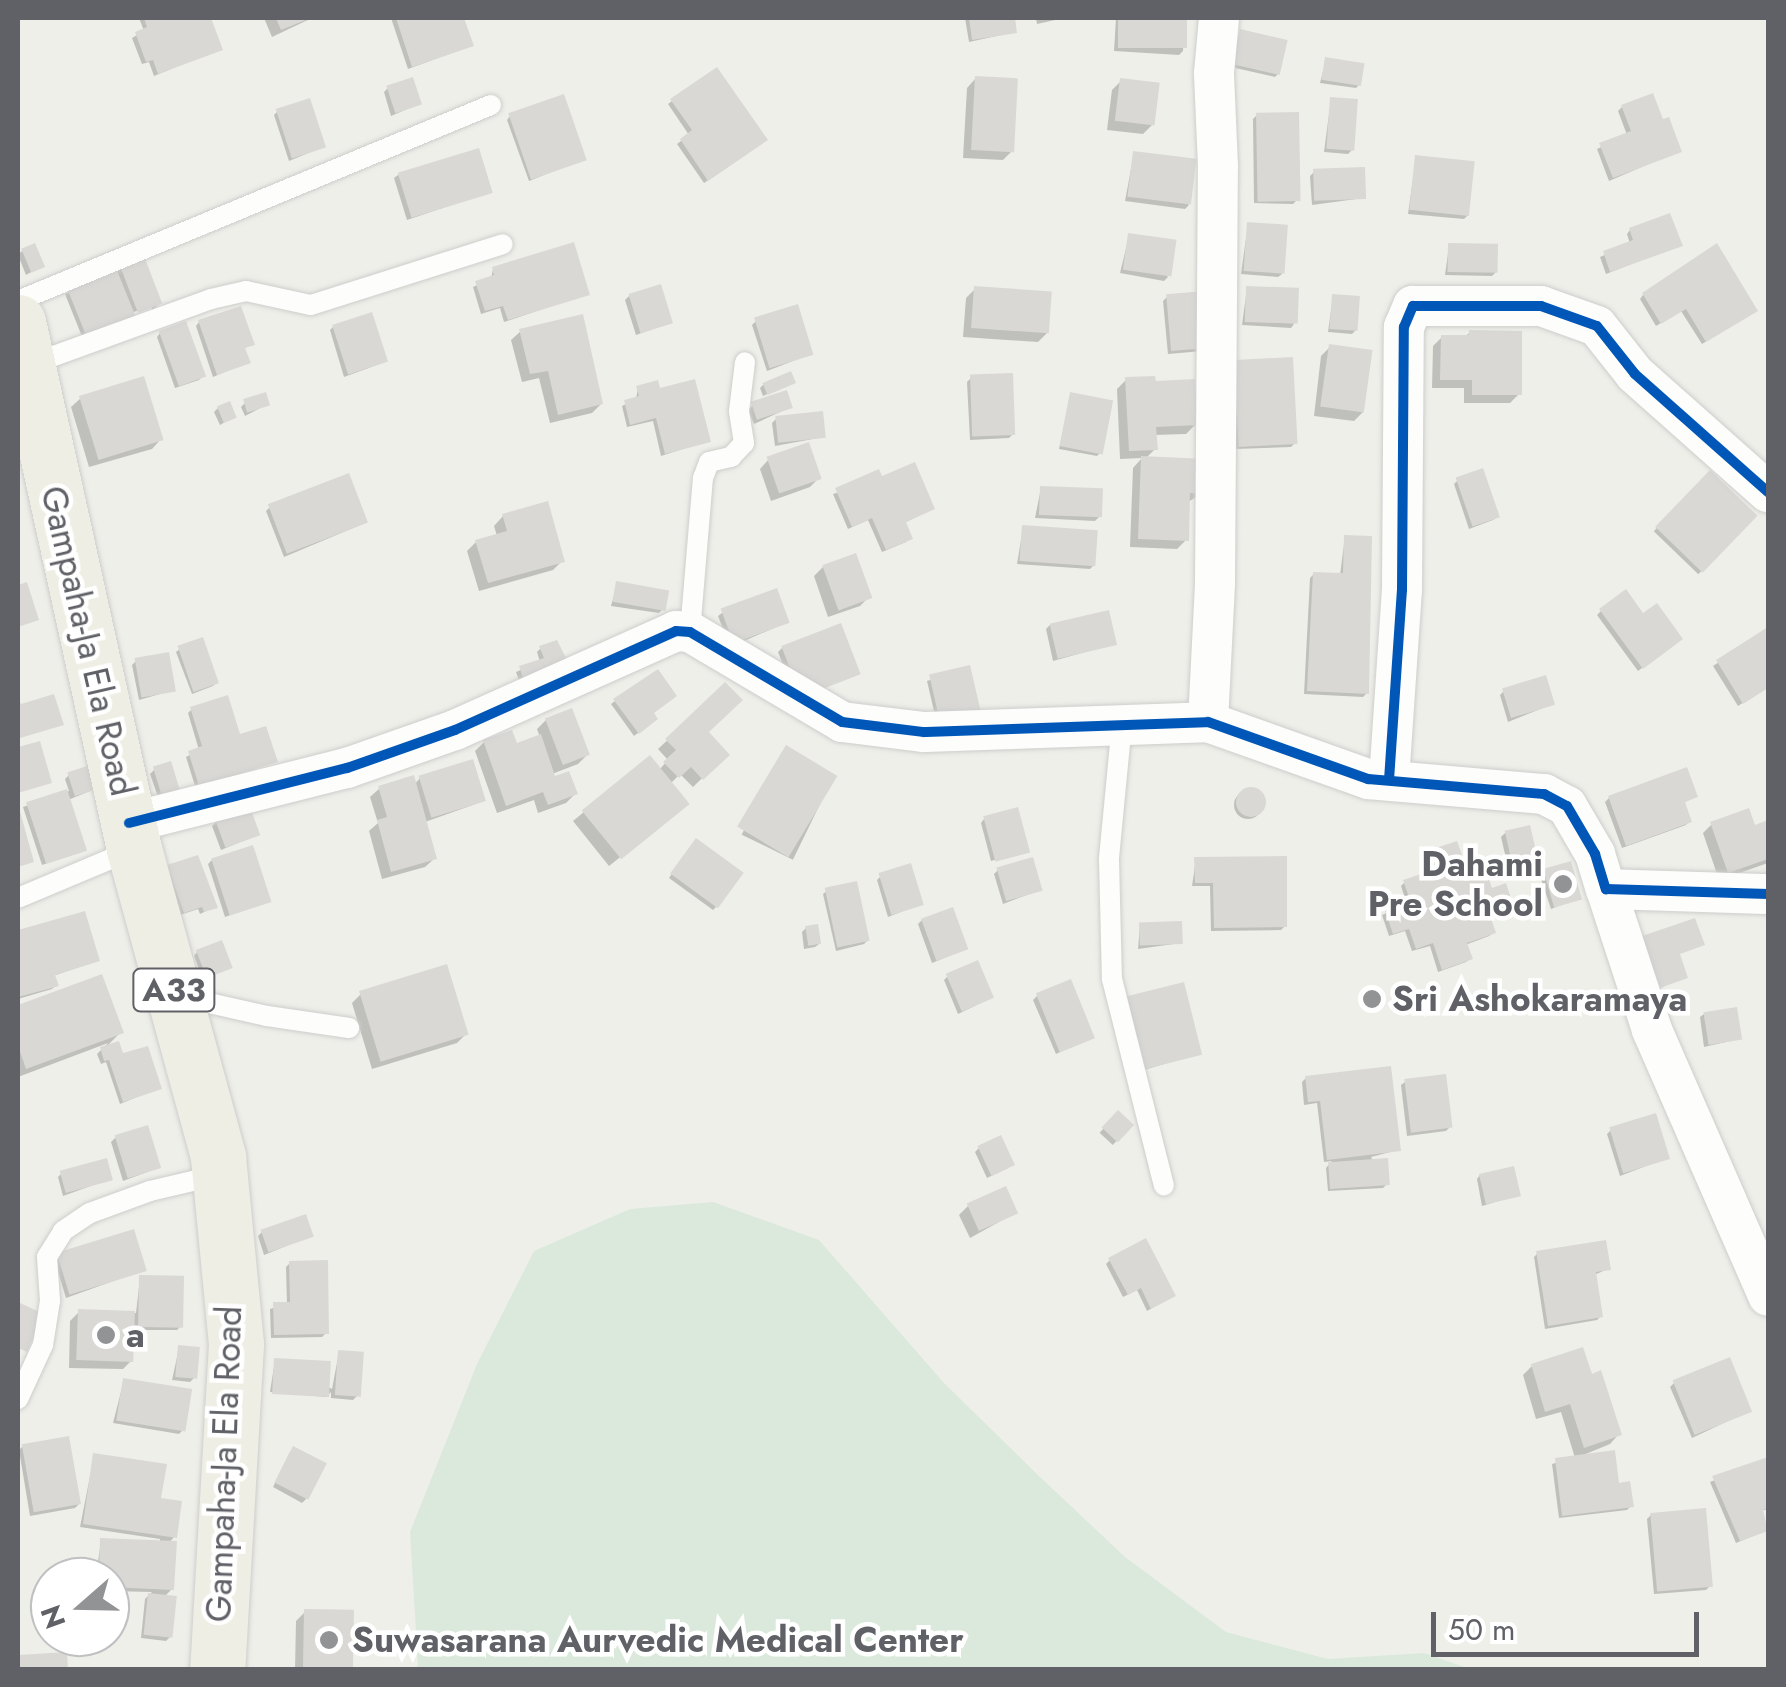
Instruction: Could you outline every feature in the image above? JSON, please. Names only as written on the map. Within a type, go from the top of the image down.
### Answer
[{"type":"highway","name":"Gampaha-Ja Ela Road","points":[[22,344],[131,836],[176,995],[220,1175],[236,1344],[217,1670]]},
{"type":"street","points":[[1208,722],[1216,583],[1218,166],[1214,74],[1219,18]]},
{"type":"street","points":[[1389,780],[1402,590],[1404,327],[1414,306],[1541,306],[1598,326],[1635,374],[1768,492]]},
{"type":"street","points":[[131,836],[455,730],[664,633],[690,632],[842,722],[924,732],[1208,722],[1344,773],[1544,794],[1567,806],[1595,854],[1652,1030],[1768,1296]]},
{"type":"street","points":[[1606,890],[1768,894]]},
{"type":"lane","points":[[18,301],[491,105]]},
{"type":"lane","points":[[22,344],[246,291],[311,305],[503,244]]},
{"type":"lane","points":[[690,632],[703,478],[709,462],[731,457],[744,443],[739,411],[745,362]]},
{"type":"lane","points":[[1122,723],[1109,859],[1112,979],[1164,1186]]},
{"type":"lane","points":[[18,898],[131,836]]},
{"type":"lane","points":[[176,995],[266,1016],[349,1028]]},
{"type":"lane","points":[[18,1399],[43,1344],[50,1301],[47,1257],[63,1231],[90,1213],[150,1191],[220,1175]]},
{"type":"green space","points":[[713,1202],[819,1240],[944,1383],[1039,1476],[1125,1557],[1226,1632],[1328,1659],[1424,1653],[1470,1669],[412,1669],[418,1666],[410,1532],[477,1364],[534,1251],[630,1209]]},
{"type":"building","points":[[144,18],[211,18],[223,50],[158,74],[153,60],[146,62],[135,32],[147,27]]},
{"type":"building","points":[[276,18],[311,18],[281,30]]},
{"type":"building","points":[[396,18],[464,18],[474,46],[412,67]]},
{"type":"building","points":[[969,18],[1015,18],[1017,33],[972,40]]},
{"type":"building","points":[[1118,18],[1187,18],[1187,48],[1118,48]]},
{"type":"building","points":[[1240,29],[1288,40],[1280,75],[1232,64]]},
{"type":"building","points":[[1325,57],[1365,63],[1361,86],[1321,80]]},
{"type":"building","points":[[717,67],[768,140],[708,181],[680,139],[692,130],[670,99]]},
{"type":"building","points":[[975,76],[1018,78],[1014,152],[971,150]]},
{"type":"building","points":[[413,77],[422,105],[395,113],[386,86]]},
{"type":"building","points":[[1120,78],[1160,83],[1154,126],[1115,121]]},
{"type":"building","points":[[1653,93],[1663,119],[1669,117],[1682,152],[1613,178],[1599,143],[1631,131],[1621,105]]},
{"type":"building","points":[[564,94],[587,160],[531,179],[508,113]]},
{"type":"building","points":[[1330,97],[1358,99],[1354,151],[1326,149]]},
{"type":"building","points":[[310,98],[326,147],[292,159],[276,109]]},
{"type":"building","points":[[1299,112],[1301,201],[1258,202],[1256,113]]},
{"type":"building","points":[[479,148],[493,193],[411,218],[398,173]]},
{"type":"building","points":[[1133,151],[1197,159],[1191,204],[1127,197]]},
{"type":"building","points":[[1415,155],[1475,161],[1469,216],[1409,210]]},
{"type":"building","points":[[1365,167],[1366,199],[1314,201],[1313,169]]},
{"type":"building","points":[[1670,213],[1683,246],[1610,272],[1603,251],[1633,240],[1629,228]]},
{"type":"building","points":[[1247,222],[1288,225],[1284,274],[1244,271]]},
{"type":"building","points":[[1128,233],[1177,240],[1171,276],[1123,270]]},
{"type":"building","points":[[574,242],[590,295],[508,320],[503,306],[485,311],[475,281],[494,275],[492,267]]},
{"type":"building","points":[[35,243],[45,267],[31,273],[21,249]]},
{"type":"building","points":[[1448,243],[1498,244],[1497,273],[1447,272]]},
{"type":"building","points":[[1717,243],[1758,311],[1706,342],[1686,309],[1661,324],[1642,293]]},
{"type":"building","points":[[144,256],[162,304],[138,313],[120,265]]},
{"type":"building","points":[[116,268],[136,318],[87,338],[67,288]]},
{"type":"building","points":[[661,284],[673,323],[640,333],[628,294]]},
{"type":"building","points":[[974,286],[1052,291],[1049,333],[971,328]]},
{"type":"building","points":[[1246,286],[1299,288],[1298,324],[1245,322]]},
{"type":"building","points":[[1204,291],[1209,348],[1171,351],[1166,294]]},
{"type":"building","points":[[1332,294],[1360,296],[1357,331],[1330,329]]},
{"type":"building","points":[[798,304],[813,355],[770,368],[754,317]]},
{"type":"building","points":[[241,306],[255,345],[245,348],[251,363],[217,375],[198,320]]},
{"type":"building","points":[[372,312],[388,361],[348,374],[332,325]]},
{"type":"building","points":[[583,314],[603,404],[558,415],[548,371],[530,374],[519,329]]},
{"type":"building","points":[[186,321],[206,376],[179,386],[159,331]]},
{"type":"building","points":[[1469,330],[1522,331],[1522,395],[1472,395],[1472,380],[1440,380],[1441,335],[1469,335]]},
{"type":"building","points":[[1329,344],[1373,350],[1364,413],[1320,406]]},
{"type":"building","points":[[1293,357],[1298,444],[1239,447],[1234,360]]},
{"type":"building","points":[[791,371],[796,383],[768,395],[762,383]]},
{"type":"building","points":[[1013,373],[1015,435],[972,436],[970,375]]},
{"type":"building","points":[[144,376],[164,440],[99,460],[79,396]]},
{"type":"building","points":[[1155,376],[1156,381],[1195,379],[1198,425],[1156,427],[1158,450],[1129,451],[1125,377]]},
{"type":"building","points":[[695,379],[711,442],[665,454],[656,418],[630,425],[624,400],[639,396],[636,386],[658,380],[660,388]]},
{"type":"building","points":[[787,390],[793,408],[757,420],[751,402]]},
{"type":"building","points":[[266,392],[270,405],[247,412],[243,399]]},
{"type":"building","points":[[1070,392],[1113,400],[1103,454],[1060,446]]},
{"type":"building","points":[[230,401],[237,418],[224,423],[217,406]]},
{"type":"building","points":[[823,411],[826,438],[778,443],[775,416]]},
{"type":"building","points":[[809,442],[822,479],[779,494],[766,457]]},
{"type":"building","points":[[1141,456],[1207,459],[1206,494],[1190,493],[1189,541],[1138,539]]},
{"type":"building","points":[[915,462],[935,509],[906,522],[913,539],[886,550],[872,518],[852,527],[835,488],[879,469],[882,476]]},
{"type":"building","points":[[1483,468],[1500,517],[1473,527],[1456,477]]},
{"type":"building","points":[[1710,470],[1757,516],[1703,573],[1655,527]]},
{"type":"building","points":[[349,473],[368,522],[287,554],[268,504]]},
{"type":"building","points":[[1040,486],[1103,488],[1102,517],[1039,515]]},
{"type":"building","points":[[548,501],[565,562],[488,583],[475,540],[507,531],[502,514]]},
{"type":"building","points":[[1022,525],[1098,530],[1095,566],[1019,561]]},
{"type":"building","points":[[1344,535],[1372,536],[1369,694],[1307,691],[1313,572],[1343,573]]},
{"type":"building","points":[[856,553],[872,598],[839,610],[822,565]]},
{"type":"building","points":[[616,581],[669,590],[666,611],[612,602]]},
{"type":"building","points":[[27,582],[39,620],[18,627],[18,585]]},
{"type":"building","points":[[777,588],[790,623],[733,643],[721,609]]},
{"type":"building","points":[[1626,589],[1643,613],[1657,603],[1683,639],[1643,669],[1599,609]]},
{"type":"building","points":[[1109,610],[1117,645],[1058,659],[1050,624]]},
{"type":"building","points":[[841,623],[861,674],[801,697],[781,646]]},
{"type":"building","points":[[1768,627],[1768,688],[1743,704],[1716,660]]},
{"type":"building","points":[[203,637],[219,683],[193,692],[177,646]]},
{"type":"building","points":[[557,640],[571,668],[525,684],[519,666],[544,658],[539,646]]},
{"type":"building","points":[[169,652],[176,691],[141,697],[135,658]]},
{"type":"building","points":[[970,665],[981,713],[940,722],[929,674]]},
{"type":"building","points":[[658,669],[677,696],[654,713],[658,719],[639,734],[613,699]]},
{"type":"building","points":[[1546,675],[1555,705],[1511,718],[1502,688]]},
{"type":"building","points":[[725,682],[743,700],[709,732],[730,755],[703,780],[691,767],[679,778],[663,762],[676,750],[665,739]]},
{"type":"building","points":[[54,694],[64,725],[20,738],[18,696],[21,704]]},
{"type":"building","points":[[228,695],[240,734],[266,726],[278,762],[199,786],[188,751],[202,746],[190,707]]},
{"type":"building","points":[[572,708],[590,755],[563,765],[545,718]]},
{"type":"building","points":[[512,730],[517,743],[541,734],[555,776],[569,771],[578,794],[548,805],[543,792],[506,806],[483,740]]},
{"type":"building","points":[[40,741],[52,783],[18,793],[18,747]]},
{"type":"building","points":[[786,745],[837,776],[789,857],[737,826]]},
{"type":"building","points":[[650,755],[690,804],[621,859],[582,810]]},
{"type":"building","points":[[473,759],[486,801],[431,818],[418,776]]},
{"type":"building","points":[[171,761],[180,791],[162,796],[153,767]]},
{"type":"building","points":[[90,765],[98,789],[75,796],[67,772]]},
{"type":"building","points":[[1687,767],[1698,797],[1685,802],[1692,822],[1626,846],[1608,796]]},
{"type":"building","points":[[414,775],[437,859],[391,872],[377,820],[387,817],[378,786]]},
{"type":"building","points":[[1251,787],[1261,792],[1266,802],[1261,812],[1251,817],[1241,812],[1236,802],[1241,792]]},
{"type":"building","points":[[67,789],[87,851],[46,864],[26,802]]},
{"type":"building","points":[[18,804],[34,862],[18,867]]},
{"type":"building","points":[[250,807],[260,835],[225,848],[215,820]]},
{"type":"building","points":[[1018,807],[1030,852],[995,862],[983,816]]},
{"type":"building","points":[[1749,808],[1755,825],[1768,820],[1768,859],[1728,873],[1710,822]]},
{"type":"building","points":[[1530,825],[1541,871],[1515,877],[1505,831]]},
{"type":"building","points":[[696,838],[744,873],[718,908],[670,874]]},
{"type":"building","points":[[1457,841],[1468,872],[1484,866],[1492,888],[1506,883],[1515,910],[1491,918],[1496,933],[1467,943],[1473,959],[1442,970],[1433,943],[1416,949],[1409,929],[1393,934],[1384,908],[1410,900],[1403,880],[1436,869],[1430,850]]},
{"type":"building","points":[[253,845],[272,902],[230,916],[211,859]]},
{"type":"building","points":[[198,855],[218,908],[204,912],[202,907],[184,913],[167,865]]},
{"type":"building","points":[[1287,856],[1287,927],[1214,928],[1213,883],[1195,883],[1194,857]]},
{"type":"building","points":[[1033,857],[1043,891],[1006,901],[996,867]]},
{"type":"building","name":"Dahami Pre School","points":[[1571,861],[1582,899],[1554,907],[1543,869]]},
{"type":"building","points":[[911,863],[924,905],[891,915],[878,873]]},
{"type":"building","points":[[857,881],[870,941],[837,948],[825,888]]},
{"type":"building","points":[[953,907],[968,949],[936,961],[921,919]]},
{"type":"building","points":[[85,911],[100,961],[55,975],[59,986],[18,997],[18,930]]},
{"type":"building","points":[[1695,918],[1705,945],[1680,954],[1688,978],[1660,988],[1642,936]]},
{"type":"building","points":[[1182,921],[1183,944],[1140,945],[1139,923]]},
{"type":"building","points":[[818,924],[821,944],[808,946],[805,926]]},
{"type":"building","points":[[222,940],[233,968],[207,978],[196,950]]},
{"type":"building","points":[[978,960],[994,998],[962,1011],[946,974]]},
{"type":"building","points":[[447,964],[469,1035],[381,1062],[359,991]]},
{"type":"building","points":[[102,974],[124,1033],[26,1069],[18,1046],[18,1005]]},
{"type":"building","points":[[1071,979],[1095,1038],[1060,1053],[1036,993]]},
{"type":"building","points":[[1184,982],[1202,1055],[1144,1069],[1126,997]]},
{"type":"building","points":[[1737,1007],[1742,1040],[1709,1045],[1703,1012]]},
{"type":"building","points":[[119,1041],[123,1053],[148,1046],[162,1089],[123,1102],[109,1060],[104,1061],[100,1047]]},
{"type":"building","points":[[1391,1066],[1401,1151],[1327,1160],[1320,1101],[1308,1102],[1305,1076]]},
{"type":"building","points":[[1446,1074],[1453,1128],[1411,1133],[1404,1079]]},
{"type":"building","points":[[1118,1110],[1134,1125],[1118,1143],[1102,1128]]},
{"type":"building","points":[[1656,1113],[1670,1159],[1623,1173],[1609,1127]]},
{"type":"building","points":[[148,1125],[161,1168],[128,1178],[115,1135]]},
{"type":"building","points":[[1001,1135],[1015,1165],[991,1176],[977,1146]]},
{"type":"building","points":[[107,1158],[113,1180],[66,1193],[60,1171]]},
{"type":"building","points":[[1388,1158],[1390,1185],[1330,1189],[1328,1162]]},
{"type":"building","points":[[1514,1166],[1521,1196],[1486,1204],[1479,1174]]},
{"type":"building","points":[[1006,1186],[1018,1213],[979,1231],[967,1203]]},
{"type":"building","points":[[306,1214],[314,1237],[268,1252],[261,1230]]},
{"type":"building","points":[[134,1229],[147,1271],[69,1295],[57,1253]]},
{"type":"building","points":[[1146,1238],[1176,1296],[1151,1309],[1141,1288],[1128,1295],[1108,1258]]},
{"type":"building","points":[[1606,1240],[1611,1270],[1596,1272],[1603,1317],[1548,1326],[1536,1251]]},
{"type":"building","points":[[328,1260],[329,1334],[274,1335],[273,1302],[290,1302],[289,1261]]},
{"type":"building","points":[[139,1275],[184,1276],[183,1328],[138,1327]]},
{"type":"building","points":[[18,1302],[44,1314],[27,1352],[18,1348]]},
{"type":"building","name":"a","points":[[78,1309],[135,1311],[133,1362],[76,1360]]},
{"type":"building","points":[[178,1345],[200,1347],[197,1379],[175,1377]]},
{"type":"building","points":[[1583,1347],[1592,1374],[1601,1370],[1622,1435],[1584,1448],[1570,1404],[1545,1412],[1531,1364]]},
{"type":"building","points":[[338,1350],[364,1352],[361,1397],[335,1395]]},
{"type":"building","points":[[1730,1357],[1752,1412],[1695,1435],[1673,1380]]},
{"type":"building","points":[[274,1358],[331,1361],[329,1397],[272,1394]]},
{"type":"building","points":[[123,1378],[192,1389],[185,1431],[116,1420]]},
{"type":"building","points":[[69,1436],[81,1504],[34,1512],[22,1444]]},
{"type":"building","points":[[293,1446],[327,1463],[308,1500],[274,1483]]},
{"type":"building","points":[[1615,1450],[1619,1483],[1630,1481],[1634,1507],[1562,1516],[1555,1458]]},
{"type":"building","points":[[93,1453],[167,1464],[161,1498],[182,1501],[177,1538],[83,1524]]},
{"type":"building","points":[[1768,1457],[1768,1508],[1763,1510],[1768,1531],[1740,1541],[1712,1476]]},
{"type":"building","points":[[1706,1508],[1713,1587],[1657,1592],[1650,1513]]},
{"type":"building","points":[[100,1538],[177,1541],[174,1590],[130,1588],[130,1557],[100,1557]]},
{"type":"building","points":[[148,1593],[177,1596],[172,1638],[144,1635]]},
{"type":"building","name":"Suwasarana Aurvedic Medical Center","points":[[304,1609],[354,1610],[353,1670],[303,1670]]},
{"type":"building","points":[[18,1655],[67,1657],[68,1670],[18,1670]]},
{"type":"cycle path","points":[[1389,780],[1402,590],[1404,327],[1413,306],[1541,306],[1597,326],[1635,374],[1768,492]]},
{"type":"cycle path","points":[[129,823],[347,768],[455,730],[676,631],[690,632],[842,722],[924,732],[1208,722],[1368,779],[1544,794],[1567,806],[1595,854],[1606,889],[1768,894]]},
{"type":"place","name":"Dahami Pre School","points":[[1563,884]]},
{"type":"place","name":"Sri Ashokaramaya","points":[[1372,999]]},
{"type":"place","name":"a","points":[[106,1335]]},
{"type":"place","name":"Suwasarana Aurvedic Medical Center","points":[[329,1640]]}]
